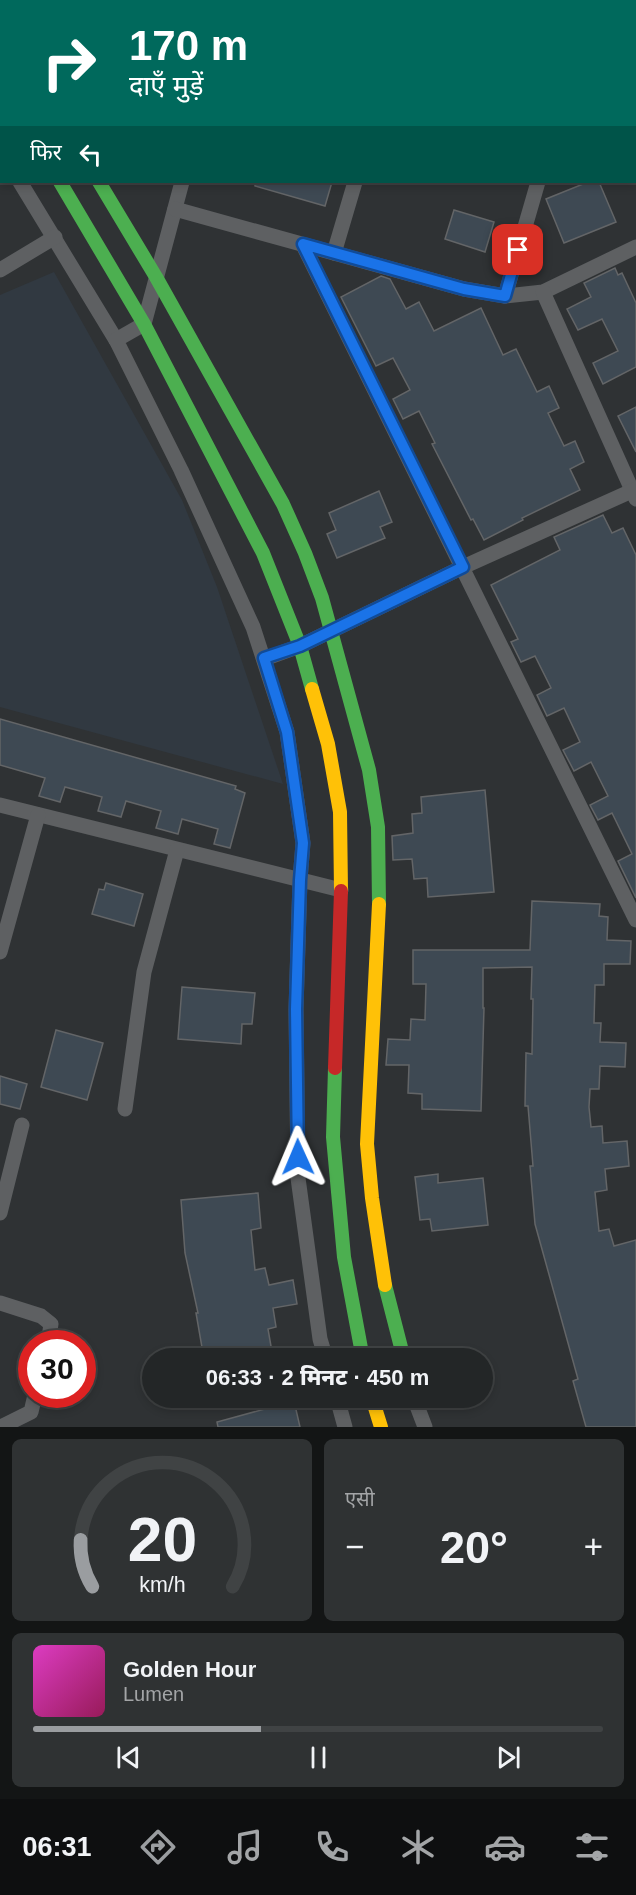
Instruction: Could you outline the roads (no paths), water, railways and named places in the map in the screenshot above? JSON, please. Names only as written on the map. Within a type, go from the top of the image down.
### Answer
[{"type":"street","points":[[21,183],[116,340],[181,470],[253,627],[287,732],[303,843],[296,1009],[298,1178],[323,1348]]},
{"type":"street","points":[[61,183],[144,324],[263,553],[300,646],[328,744],[340,812],[341,890],[333,1137],[344,1257],[361,1348]]},
{"type":"street","points":[[100,183],[156,277],[283,504],[305,553],[332,630],[369,770],[378,827],[380,893],[367,1144],[372,1198],[387,1296],[401,1348]]},
{"type":"street","points":[[116,340],[144,324],[182,183]]},
{"type":"street","points":[[334,253],[355,183]]},
{"type":"street","points":[[505,296],[538,183]]},
{"type":"street","points":[[175,208],[464,289],[505,296],[543,292],[636,246]]},
{"type":"street","points":[[0,270],[55,237]]},
{"type":"street","points":[[303,244],[636,920]]},
{"type":"street","points":[[264,658],[300,646],[463,567],[635,492],[543,292]]},
{"type":"street","points":[[0,805],[341,890]]},
{"type":"street","points":[[0,952],[38,815]]},
{"type":"street","points":[[125,1109],[144,972],[177,850]]},
{"type":"street","points":[[0,1213],[22,1125]]},
{"type":"street","points":[[0,1303],[41,1316],[51,1324],[50,1330]]},
{"type":"street","points":[[1,1427],[31,1412],[32,1408]]},
{"type":"street","points":[[340,1408],[345,1427]]},
{"type":"street","points":[[375,1408],[381,1427]]},
{"type":"street","points":[[418,1408],[425,1427]]}]
